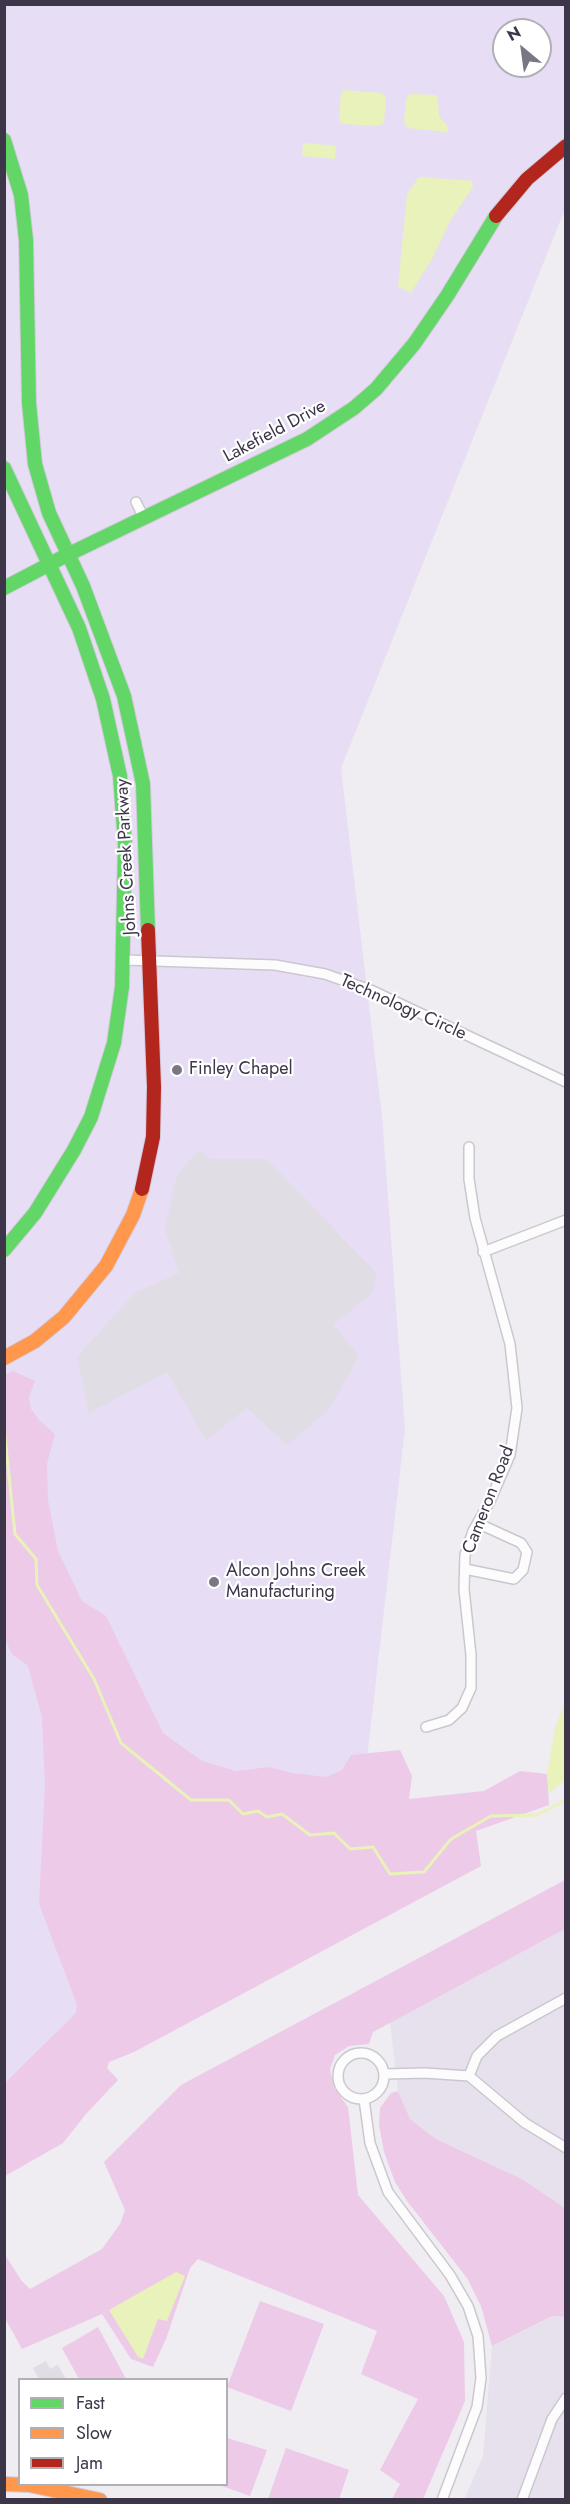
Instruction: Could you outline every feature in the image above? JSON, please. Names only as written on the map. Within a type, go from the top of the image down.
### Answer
[{"type":"street","name":"Johns Creek Parkway","points":[[4,140],[21,195],[27,240],[29,403],[32,442],[44,498],[100,626],[124,696],[143,783],[151,962],[153,1137],[143,1186],[133,1215],[106,1266],[64,1317],[35,1341],[4,1358]]},
{"type":"street","name":"Lakefield Drive","points":[[4,588],[67,555],[307,439],[354,408],[396,367],[432,321],[487,228],[508,200],[527,179],[566,146]]},
{"type":"street","name":"Johns Creek Parkway","points":[[4,468],[79,628],[103,699],[120,776],[125,844],[125,960],[114,1043],[91,1117],[35,1213],[4,1250]]},
{"type":"street","points":[[136,502],[144,518]]},
{"type":"street","name":"Technology Circle","points":[[125,960],[275,965],[325,974],[373,991],[566,1082]]},
{"type":"street","name":"Cameron Road","points":[[426,1727],[449,1720],[462,1708],[471,1689],[471,1655],[464,1589],[465,1555],[510,1455],[517,1408],[510,1344],[483,1252],[469,1179],[469,1147]]},
{"type":"street","points":[[483,1252],[566,1220]]},
{"type":"street","points":[[465,1569],[514,1579],[523,1570],[527,1552],[521,1543],[478,1522]]},
{"type":"street","points":[[469,2076],[477,2056],[497,2036],[566,1998]]},
{"type":"street","points":[[356,2053],[369,2054],[380,2062],[385,2074],[381,2090],[364,2100],[350,2097],[339,2085],[339,2071],[345,2060],[356,2053]]},
{"type":"street","points":[[385,2074],[425,2073],[469,2076],[525,2123],[566,2148]]},
{"type":"street","points":[[364,2100],[370,2144],[388,2193],[450,2275],[468,2306],[478,2336],[481,2378],[477,2407],[442,2499]]},
{"type":"street","points":[[522,2499],[552,2419],[566,2398]]},
{"type":"street","points":[[29,2486],[100,2499]]},
{"type":"shaded area","points":[[5,5],[565,5],[565,209],[341,768],[382,1116],[405,1429],[367,1758],[5,2086]]},
{"type":"shaded area","points":[[344,90],[382,93],[386,98],[384,122],[379,126],[343,124],[339,120],[341,94]]},
{"type":"shaded area","points":[[410,94],[435,95],[438,98],[439,116],[448,127],[447,132],[408,128],[404,123],[406,99]]},
{"type":"shaded area","points":[[307,143],[336,146],[335,159],[302,156],[303,145]]},
{"type":"shaded area","points":[[419,177],[472,181],[473,187],[450,221],[433,257],[411,293],[398,286],[407,194]]},
{"type":"shaded area","points":[[199,1150],[211,1159],[267,1159],[377,1274],[372,1293],[333,1325],[359,1356],[329,1409],[287,1445],[247,1408],[206,1440],[167,1372],[89,1413],[77,1357],[135,1293],[179,1273],[165,1228],[177,1176]]},
{"type":"shaded area","points":[[13,1371],[35,1381],[29,1397],[31,1409],[40,1421],[55,1434],[47,1464],[48,1500],[58,1551],[82,1601],[106,1616],[163,1733],[202,1761],[236,1771],[269,1767],[292,1773],[326,1777],[342,1770],[351,1755],[400,1750],[412,1776],[409,1799],[484,1791],[520,1771],[547,1774],[549,1805],[476,1831],[481,1866],[134,2052],[109,2062],[107,2068],[118,2080],[63,2143],[5,2176],[5,2083],[76,2013],[77,2005],[39,1904],[45,1785],[42,1717],[28,1666],[12,1654],[5,1639],[4,1375]]},
{"type":"shaded area","points":[[565,1703],[565,1780],[549,1793],[547,1774],[555,1728]]},
{"type":"shaded area","points":[[565,1880],[565,1929],[373,2032],[369,2044],[349,2046],[335,2055],[330,2069],[334,2088],[348,2107],[358,2195],[444,2296],[464,2342],[465,2401],[423,2499],[392,2499],[400,2484],[380,2470],[418,2399],[361,2374],[377,2331],[198,2259],[190,2268],[166,2339],[153,2367],[131,2359],[102,2314],[22,2349],[5,2318],[4,2253],[21,2280],[30,2289],[102,2249],[120,2224],[125,2210],[104,2162],[181,2085]]},
{"type":"shaded area","points":[[565,1929],[565,2208],[522,2179],[436,2139],[410,2119],[398,2091],[390,2022]]},
{"type":"shaded area","points":[[398,2091],[410,2119],[436,2139],[522,2179],[565,2208],[565,2317],[552,2316],[492,2346],[481,2306],[467,2278],[395,2182],[384,2152],[379,2125],[380,2108],[391,2093]]},
{"type":"shaded area","points":[[176,2272],[185,2276],[167,2321],[158,2319],[143,2359],[138,2357],[109,2310]]},
{"type":"shaded area","points":[[260,2301],[324,2324],[291,2411],[228,2387]]},
{"type":"shaded area","points":[[552,2316],[565,2317],[565,2499],[464,2500],[483,2456],[492,2346]]},
{"type":"shaded area","points":[[98,2327],[125,2378],[78,2378],[62,2348]]},
{"type":"shaded area","points":[[46,2361],[50,2369],[58,2365],[65,2378],[38,2378],[33,2368]]},
{"type":"shaded area","points":[[228,2438],[267,2450],[250,2496],[222,2486],[228,2486]]},
{"type":"shaded area","points":[[286,2448],[349,2470],[339,2499],[268,2499]]},
{"type":"waterway","points":[[4,1427],[15,1534],[36,1559],[37,1585],[94,1679],[121,1743],[191,1800],[229,1800],[243,1814],[258,1811],[267,1817],[282,1814],[310,1835],[334,1833],[350,1849],[373,1847],[390,1874],[424,1872],[451,1839],[491,1816],[537,1815],[566,1800]]},
{"type":"traffic: fast","points":[[4,140],[21,195],[26,240],[29,403],[35,464],[49,513],[83,586],[124,696],[143,784],[148,930]]},
{"type":"traffic: fast","points":[[4,588],[67,555],[307,439],[354,408],[376,389],[414,344],[447,296],[496,216]]},
{"type":"traffic: fast","points":[[4,468],[79,628],[103,699],[120,776],[125,844],[122,987],[114,1043],[91,1117],[74,1150],[35,1213],[4,1250]]},
{"type":"traffic: slow","points":[[4,1358],[35,1341],[64,1317],[106,1266],[133,1215],[142,1189]]},
{"type":"traffic: slow","points":[[4,2484],[18,2485]]},
{"type":"traffic: slow","points":[[34,2486],[100,2500]]},
{"type":"traffic: jam","points":[[496,216],[527,179],[566,146]]},
{"type":"traffic: jam","points":[[142,1189],[153,1137],[154,1087],[148,930]]},
{"type":"place","name":"Finley Chapel","points":[[177,1070]]},
{"type":"place","name":"Alcon Johns Creek Manufacturing","points":[[214,1582]]}]
